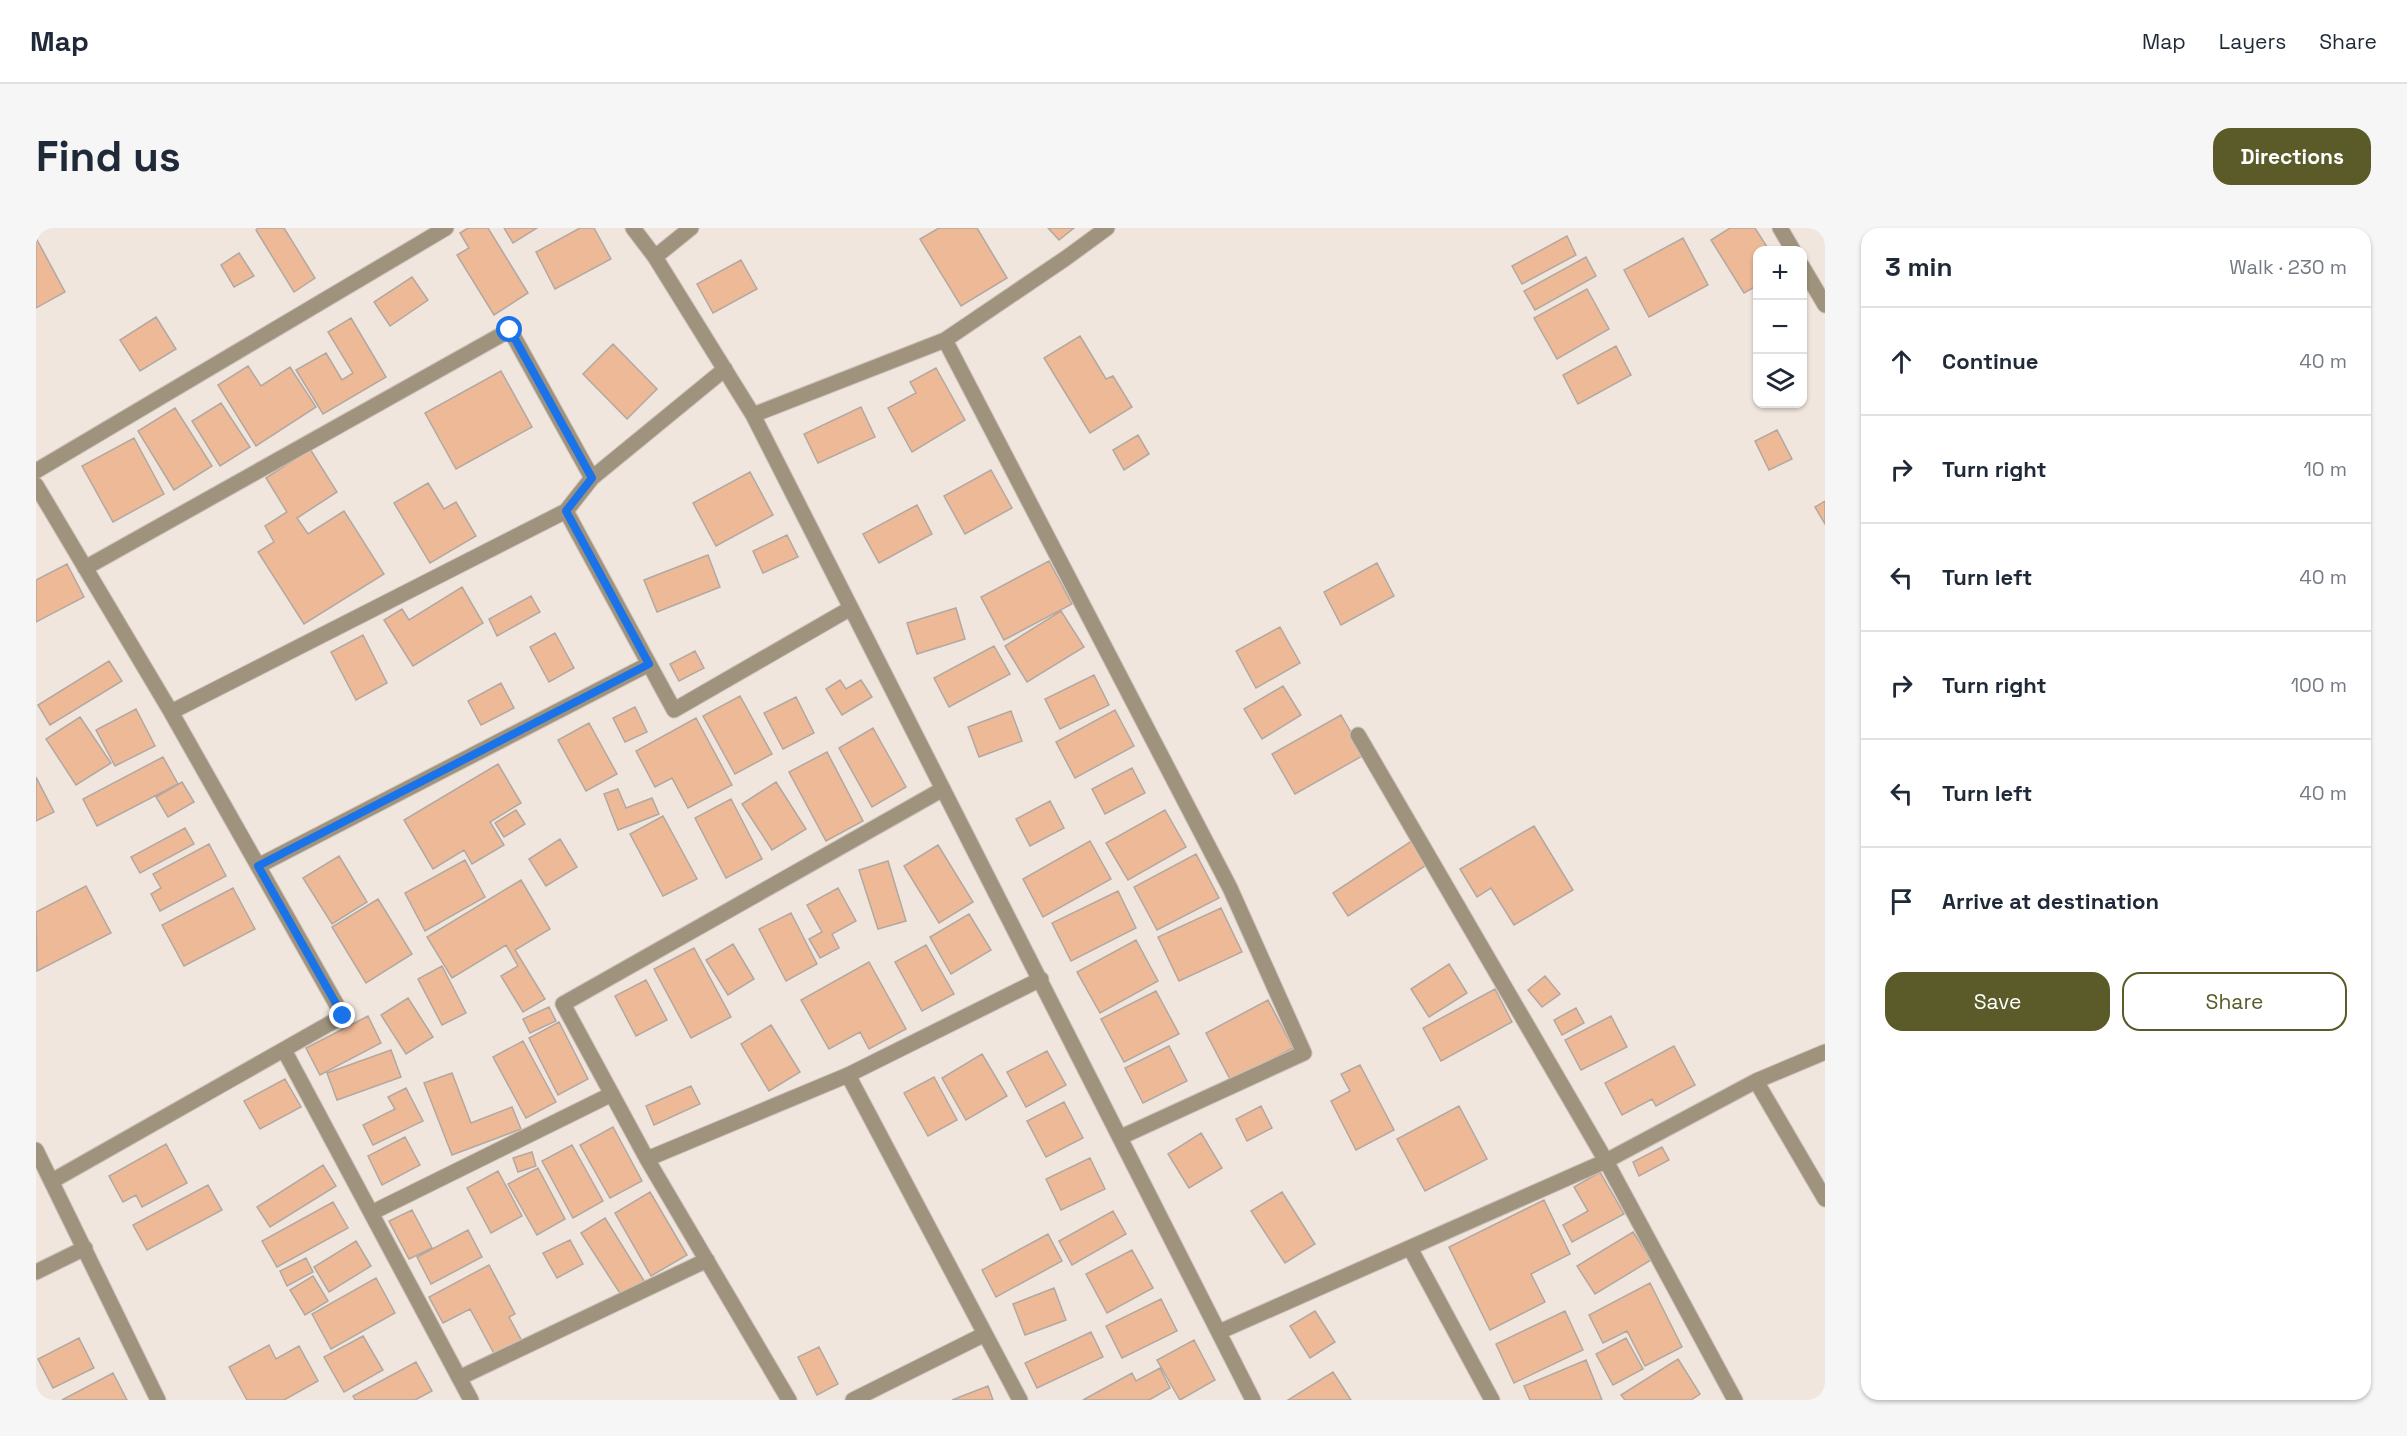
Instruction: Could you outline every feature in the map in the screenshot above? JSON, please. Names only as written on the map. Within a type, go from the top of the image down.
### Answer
[{"type":"street","points":[[36,471],[446,228]]},
{"type":"street","points":[[633,228],[655,256],[753,416],[1253,1400]]},
{"type":"street","points":[[655,256],[691,228]]},
{"type":"street","points":[[753,416],[945,340],[1107,228]]},
{"type":"street","points":[[1780,228],[1791,246]]},
{"type":"street","points":[[1807,273],[1825,305]]},
{"type":"street","points":[[86,568],[510,330],[592,478]]},
{"type":"street","points":[[945,340],[1230,888],[1304,1053],[1121,1137]]},
{"type":"street","points":[[171,712],[566,511],[592,478],[725,369]]},
{"type":"street","points":[[36,485],[171,712],[343,1016],[52,1181]]},
{"type":"street","points":[[566,511],[674,710],[851,608]]},
{"type":"street","points":[[258,866],[649,664]]},
{"type":"street","points":[[1358,735],[1606,1161],[1735,1400]]},
{"type":"street","points":[[789,1400],[648,1159],[563,1004],[943,789]]},
{"type":"street","points":[[648,1159],[848,1075],[1041,979]]},
{"type":"street","points":[[284,1050],[471,1400]]},
{"type":"street","points":[[1219,1332],[1606,1161],[1756,1081],[1825,1052]]},
{"type":"street","points":[[848,1075],[1020,1400]]},
{"type":"street","points":[[1756,1081],[1825,1199]]},
{"type":"street","points":[[371,1213],[612,1094]]},
{"type":"street","points":[[36,1150],[158,1400]]},
{"type":"street","points":[[36,1272],[85,1248]]},
{"type":"street","points":[[1410,1248],[1492,1400]]},
{"type":"street","points":[[459,1378],[707,1260]]},
{"type":"street","points":[[853,1400],[985,1334]]},
{"type":"building","points":[[258,228],[284,228],[315,278],[294,292],[256,230]]},
{"type":"building","points":[[468,228],[488,228],[528,293],[494,315],[457,255],[469,248],[460,233]]},
{"type":"building","points":[[504,228],[537,228],[513,243]]},
{"type":"building","points":[[580,228],[594,228],[611,259],[555,289],[536,252]]},
{"type":"building","points":[[939,228],[977,228],[1007,278],[961,306],[920,239]]},
{"type":"building","points":[[1048,228],[1074,228],[1059,240]]},
{"type":"building","points":[[1730,228],[1755,228],[1766,246],[1753,246],[1753,288],[1744,293],[1711,240]]},
{"type":"building","points":[[1567,236],[1576,255],[1522,284],[1512,266]]},
{"type":"building","points":[[36,238],[65,292],[36,308]]},
{"type":"building","points":[[1683,238],[1708,285],[1649,317],[1624,270]]},
{"type":"building","points":[[239,253],[254,276],[234,287],[221,265]]},
{"type":"building","points":[[1586,257],[1596,276],[1535,310],[1524,291]]},
{"type":"building","points":[[741,260],[757,289],[713,313],[697,284]]},
{"type":"building","points":[[412,277],[428,300],[390,326],[374,302]]},
{"type":"building","points":[[1587,289],[1609,329],[1557,359],[1534,318]]},
{"type":"building","points":[[156,317],[176,349],[140,371],[120,340]]},
{"type":"building","points":[[351,318],[386,377],[323,414],[296,370],[326,353],[342,380],[353,373],[328,332]]},
{"type":"building","points":[[1080,336],[1106,379],[1113,376],[1132,407],[1090,433],[1044,358]]},
{"type":"building","points":[[613,344],[657,389],[627,419],[583,374]]},
{"type":"building","points":[[1616,346],[1631,375],[1578,404],[1563,375]]},
{"type":"building","points":[[248,366],[261,386],[290,367],[316,407],[256,446],[218,385]]},
{"type":"building","points":[[936,368],[965,420],[912,452],[888,408],[916,393],[910,382]]},
{"type":"building","points":[[501,371],[532,427],[456,469],[425,413]]},
{"type":"building","points":[[221,403],[250,447],[220,466],[192,421]]},
{"type":"building","points":[[861,407],[875,437],[818,463],[804,434]]},
{"type":"building","points":[[175,408],[212,466],[174,490],[138,431]]},
{"type":"building","points":[[1777,430],[1792,459],[1769,470],[1755,441]]},
{"type":"building","points":[[1138,435],[1149,454],[1124,470],[1113,450]]},
{"type":"building","points":[[134,438],[164,494],[113,522],[82,466]]},
{"type":"building","points":[[310,449],[337,492],[297,518],[308,534],[344,511],[384,574],[304,624],[258,552],[274,542],[265,526],[287,512],[266,478]]},
{"type":"building","points":[[991,470],[1012,508],[965,534],[944,496]]},
{"type":"building","points":[[750,472],[773,515],[716,546],[693,503]]},
{"type":"building","points":[[428,483],[444,509],[456,502],[476,536],[430,563],[394,503]]},
{"type":"building","points":[[1825,501],[1825,524],[1815,507]]},
{"type":"building","points":[[917,505],[932,534],[879,563],[863,534]]},
{"type":"building","points":[[787,535],[798,557],[763,573],[753,551]]},
{"type":"building","points":[[708,555],[720,587],[657,612],[644,580]]},
{"type":"building","points":[[1049,561],[1072,604],[1004,640],[981,597]]},
{"type":"building","points":[[1377,563],[1394,596],[1341,625],[1324,592]]},
{"type":"building","points":[[67,564],[84,597],[36,622],[36,580]]},
{"type":"building","points":[[462,587],[483,623],[413,666],[384,620],[402,609],[409,620]]},
{"type":"building","points":[[531,596],[540,612],[497,636],[489,619]]},
{"type":"building","points":[[956,608],[965,639],[917,654],[907,623]]},
{"type":"building","points":[[1061,611],[1084,647],[1027,682],[1005,646]]},
{"type":"building","points":[[1280,627],[1300,663],[1256,688],[1236,651]]},
{"type":"building","points":[[555,633],[574,668],[549,682],[530,647]]},
{"type":"building","points":[[363,635],[387,683],[356,700],[331,652]]},
{"type":"building","points":[[994,646],[1010,674],[949,707],[934,678]]},
{"type":"building","points":[[695,651],[704,668],[679,681],[670,664]]},
{"type":"building","points":[[109,661],[122,681],[50,725],[38,705]]},
{"type":"building","points":[[1094,675],[1109,705],[1060,729],[1045,699]]},
{"type":"building","points":[[840,680],[846,689],[861,680],[872,697],[842,715],[826,689]]},
{"type":"building","points":[[501,683],[514,708],[481,725],[468,701]]},
{"type":"building","points":[[1283,686],[1301,715],[1262,739],[1244,709]]},
{"type":"building","points":[[740,696],[772,754],[735,774],[703,716]]},
{"type":"building","points":[[796,697],[814,733],[783,749],[764,713]]},
{"type":"building","points":[[635,707],[647,732],[625,742],[613,718]]},
{"type":"building","points":[[136,709],[155,746],[115,766],[96,730]]},
{"type":"building","points":[[1115,710],[1134,746],[1075,778],[1056,742]]},
{"type":"building","points":[[1011,711],[1022,741],[979,757],[968,727]]},
{"type":"building","points":[[1341,715],[1364,755],[1295,794],[1272,754]]},
{"type":"building","points":[[80,717],[111,763],[76,785],[46,739]]},
{"type":"building","points":[[696,718],[732,785],[688,808],[672,778],[655,787],[636,751]]},
{"type":"building","points":[[589,723],[617,774],[586,791],[558,740]]},
{"type":"building","points":[[873,728],[906,787],[872,807],[839,748]]},
{"type":"building","points":[[827,752],[863,821],[826,841],[789,772]]},
{"type":"building","points":[[163,757],[178,784],[97,826],[83,799]]},
{"type":"building","points":[[498,764],[521,803],[490,822],[504,845],[472,864],[464,850],[433,869],[404,820]]},
{"type":"building","points":[[1132,768],[1145,793],[1105,814],[1092,789]]},
{"type":"building","points":[[36,777],[54,812],[36,821]]},
{"type":"building","points":[[182,782],[194,802],[168,817],[156,797]]},
{"type":"building","points":[[776,782],[806,829],[772,850],[742,804]]},
{"type":"building","points":[[618,789],[626,808],[652,798],[659,814],[618,830],[604,794]]},
{"type":"building","points":[[731,799],[762,859],[726,878],[695,818]]},
{"type":"building","points":[[1050,801],[1064,828],[1030,846],[1016,819]]},
{"type":"building","points":[[516,810],[525,824],[504,837],[495,823]]},
{"type":"building","points":[[1165,810],[1186,847],[1128,880],[1106,843]]},
{"type":"building","points":[[663,816],[697,879],[663,896],[630,834]]},
{"type":"building","points":[[1534,826],[1573,890],[1514,925],[1491,888],[1477,897],[1460,869]]},
{"type":"building","points":[[185,828],[194,844],[140,873],[131,857]]},
{"type":"building","points":[[560,839],[577,867],[546,886],[529,859]]},
{"type":"building","points":[[1413,840],[1428,864],[1348,916],[1333,893]]},
{"type":"building","points":[[1090,841],[1111,879],[1043,917],[1023,879]]},
{"type":"building","points":[[209,844],[226,876],[160,911],[151,894],[161,888],[153,874]]},
{"type":"building","points":[[938,845],[973,902],[939,923],[904,866]]},
{"type":"building","points":[[1196,854],[1219,898],[1157,930],[1134,887]]},
{"type":"building","points":[[339,856],[367,902],[332,924],[303,878]]},
{"type":"building","points":[[465,860],[485,897],[425,931],[405,893]]},
{"type":"building","points":[[888,861],[906,921],[878,929],[859,870]]},
{"type":"building","points":[[521,880],[550,929],[515,950],[545,999],[523,1012],[501,976],[518,966],[506,945],[452,978],[427,937]]},
{"type":"building","points":[[86,886],[111,933],[37,971],[36,912]]},
{"type":"building","points":[[233,888],[255,929],[184,966],[162,925]]},
{"type":"building","points":[[838,888],[856,921],[832,934],[839,948],[820,958],[809,939],[822,932],[807,905]]},
{"type":"building","points":[[1118,891],[1136,928],[1071,961],[1052,923]]},
{"type":"building","points":[[378,899],[412,954],[366,983],[332,927]]},
{"type":"building","points":[[1221,908],[1242,952],[1179,981],[1158,937]]},
{"type":"building","points":[[791,913],[817,964],[786,981],[759,929]]},
{"type":"building","points":[[969,914],[991,950],[951,974],[930,937]]},
{"type":"building","points":[[1136,940],[1158,981],[1100,1013],[1077,972]]},
{"type":"building","points":[[733,944],[754,979],[728,995],[706,960]]},
{"type":"building","points":[[926,945],[954,994],[922,1011],[895,962]]},
{"type":"building","points":[[694,948],[731,1017],[691,1038],[654,969]]},
{"type":"building","points":[[869,962],[906,1029],[869,1049],[860,1032],[829,1049],[801,1000]]},
{"type":"building","points":[[1449,964],[1467,993],[1429,1017],[1411,989]]},
{"type":"building","points":[[442,966],[466,1013],[442,1025],[418,979]]},
{"type":"building","points":[[1545,976],[1560,994],[1542,1007],[1528,990]]},
{"type":"building","points":[[646,980],[667,1020],[636,1036],[615,996]]},
{"type":"building","points":[[1495,989],[1512,1022],[1441,1061],[1423,1028]]},
{"type":"building","points":[[1156,991],[1179,1034],[1124,1062],[1101,1019]]},
{"type":"building","points":[[408,998],[433,1037],[406,1054],[381,1015]]},
{"type":"building","points":[[1268,1000],[1293,1048],[1231,1081],[1206,1033]]},
{"type":"building","points":[[549,1007],[556,1021],[530,1033],[523,1019]]},
{"type":"building","points":[[1576,1008],[1584,1023],[1562,1035],[1554,1020]]},
{"type":"building","points":[[368,1016],[381,1043],[320,1075],[306,1048]]},
{"type":"building","points":[[1611,1016],[1627,1047],[1581,1070],[1565,1040]]},
{"type":"building","points":[[559,1022],[588,1079],[558,1095],[529,1038]]},
{"type":"building","points":[[771,1025],[800,1072],[769,1091],[741,1044]]},
{"type":"building","points":[[523,1041],[556,1102],[526,1118],[493,1057]]},
{"type":"building","points":[[1169,1046],[1187,1081],[1143,1103],[1125,1068]]},
{"type":"building","points":[[1674,1046],[1695,1085],[1656,1106],[1652,1099],[1622,1115],[1605,1083]]},
{"type":"building","points":[[391,1050],[401,1077],[337,1100],[327,1073]]},
{"type":"building","points":[[1047,1051],[1066,1085],[1026,1107],[1007,1072]]},
{"type":"building","points":[[982,1054],[1007,1096],[966,1120],[942,1078]]},
{"type":"building","points":[[1360,1065],[1394,1130],[1356,1150],[1331,1101],[1350,1091],[1341,1074]]},
{"type":"building","points":[[452,1073],[471,1123],[512,1107],[521,1129],[452,1155],[424,1083]]},
{"type":"building","points":[[934,1077],[957,1120],[928,1136],[904,1093]]},
{"type":"building","points":[[285,1079],[301,1107],[260,1129],[244,1101]]},
{"type":"building","points":[[691,1086],[700,1104],[654,1125],[646,1106]]},
{"type":"building","points":[[406,1088],[423,1121],[373,1145],[363,1125],[395,1109],[388,1097]]},
{"type":"building","points":[[1064,1102],[1083,1138],[1046,1157],[1027,1121]]},
{"type":"building","points":[[1261,1106],[1272,1128],[1247,1141],[1236,1119]]},
{"type":"building","points":[[1459,1106],[1487,1159],[1425,1191],[1397,1139]]},
{"type":"building","points":[[613,1127],[642,1181],[610,1198],[580,1145]]},
{"type":"building","points":[[1201,1133],[1222,1168],[1189,1188],[1168,1154]]},
{"type":"building","points":[[405,1137],[420,1165],[382,1185],[368,1156]]},
{"type":"building","points":[[166,1144],[187,1183],[142,1207],[136,1195],[123,1202],[109,1176]]},
{"type":"building","points":[[572,1145],[603,1201],[573,1218],[542,1161]]},
{"type":"building","points":[[1662,1147],[1669,1160],[1639,1176],[1633,1162]]},
{"type":"building","points":[[532,1152],[536,1166],[518,1172],[513,1158]]},
{"type":"building","points":[[1090,1158],[1105,1189],[1061,1210],[1046,1179]]},
{"type":"building","points":[[323,1165],[336,1186],[270,1227],[257,1207]]},
{"type":"building","points":[[538,1168],[565,1219],[537,1235],[508,1184]]},
{"type":"building","points":[[498,1171],[522,1216],[491,1233],[467,1188]]},
{"type":"building","points":[[1600,1172],[1624,1214],[1572,1242],[1563,1225],[1588,1211],[1574,1187]]},
{"type":"building","points":[[208,1185],[222,1210],[147,1250],[133,1225]]},
{"type":"building","points":[[650,1192],[687,1255],[651,1276],[615,1213]]},
{"type":"building","points":[[1282,1192],[1315,1244],[1285,1263],[1251,1211]]},
{"type":"building","points":[[1544,1200],[1570,1254],[1531,1274],[1545,1302],[1490,1330],[1449,1247]]},
{"type":"building","points":[[333,1202],[348,1228],[277,1267],[262,1241]]},
{"type":"building","points":[[412,1210],[432,1248],[409,1259],[389,1221]]},
{"type":"building","points":[[1113,1211],[1126,1234],[1072,1265],[1059,1241]]},
{"type":"building","points":[[605,1218],[646,1284],[623,1298],[581,1233]]},
{"type":"building","points":[[468,1230],[482,1257],[431,1284],[417,1257]]},
{"type":"building","points":[[1633,1232],[1651,1260],[1595,1294],[1577,1266]]},
{"type":"building","points":[[1048,1234],[1062,1261],[996,1297],[982,1270]]},
{"type":"building","points":[[570,1240],[583,1264],[557,1278],[543,1253]]},
{"type":"building","points":[[356,1241],[371,1266],[329,1292],[314,1267]]},
{"type":"building","points":[[1132,1250],[1153,1288],[1107,1313],[1086,1274]]},
{"type":"building","points":[[306,1258],[313,1272],[287,1286],[280,1271]]},
{"type":"building","points":[[489,1265],[515,1314],[509,1317],[524,1345],[497,1359],[470,1309],[443,1323],[429,1297]]},
{"type":"building","points":[[313,1276],[328,1301],[305,1315],[290,1290]]},
{"type":"building","points":[[376,1278],[395,1313],[331,1349],[312,1314]]},
{"type":"building","points":[[1650,1283],[1682,1347],[1645,1366],[1627,1331],[1603,1343],[1589,1315]]},
{"type":"building","points":[[1054,1288],[1066,1320],[1025,1335],[1013,1304]]},
{"type":"building","points":[[1161,1299],[1177,1331],[1122,1358],[1106,1326]]},
{"type":"building","points":[[1315,1311],[1335,1342],[1310,1358],[1290,1326]]},
{"type":"building","points":[[1565,1311],[1583,1350],[1514,1383],[1496,1344]]},
{"type":"building","points":[[1091,1332],[1103,1357],[1037,1388],[1025,1363]]},
{"type":"building","points":[[363,1336],[383,1370],[344,1392],[324,1357]]},
{"type":"building","points":[[79,1338],[94,1368],[53,1388],[38,1359]]},
{"type":"building","points":[[1626,1338],[1643,1369],[1613,1385],[1596,1354]]},
{"type":"building","points":[[1194,1340],[1215,1380],[1180,1400],[1157,1360]]},
{"type":"building","points":[[269,1345],[276,1359],[299,1346],[318,1381],[284,1400],[247,1400],[229,1367]]},
{"type":"building","points":[[819,1347],[838,1384],[817,1395],[798,1357]]},
{"type":"building","points":[[1678,1359],[1700,1394],[1691,1400],[1625,1400],[1621,1395]]},
{"type":"building","points":[[1586,1360],[1602,1400],[1530,1400],[1524,1386]]},
{"type":"building","points":[[416,1362],[432,1391],[415,1400],[355,1400],[353,1396]]},
{"type":"building","points":[[1160,1368],[1170,1388],[1149,1400],[1083,1400],[1132,1373],[1136,1381]]},
{"type":"building","points":[[1333,1372],[1351,1400],[1288,1400]]},
{"type":"building","points":[[113,1373],[127,1400],[62,1400]]},
{"type":"building","points":[[988,1386],[993,1400],[952,1400]]},
{"type":"route","points":[[343,1016],[258,866],[649,664],[566,511],[592,478],[510,330]]}]
